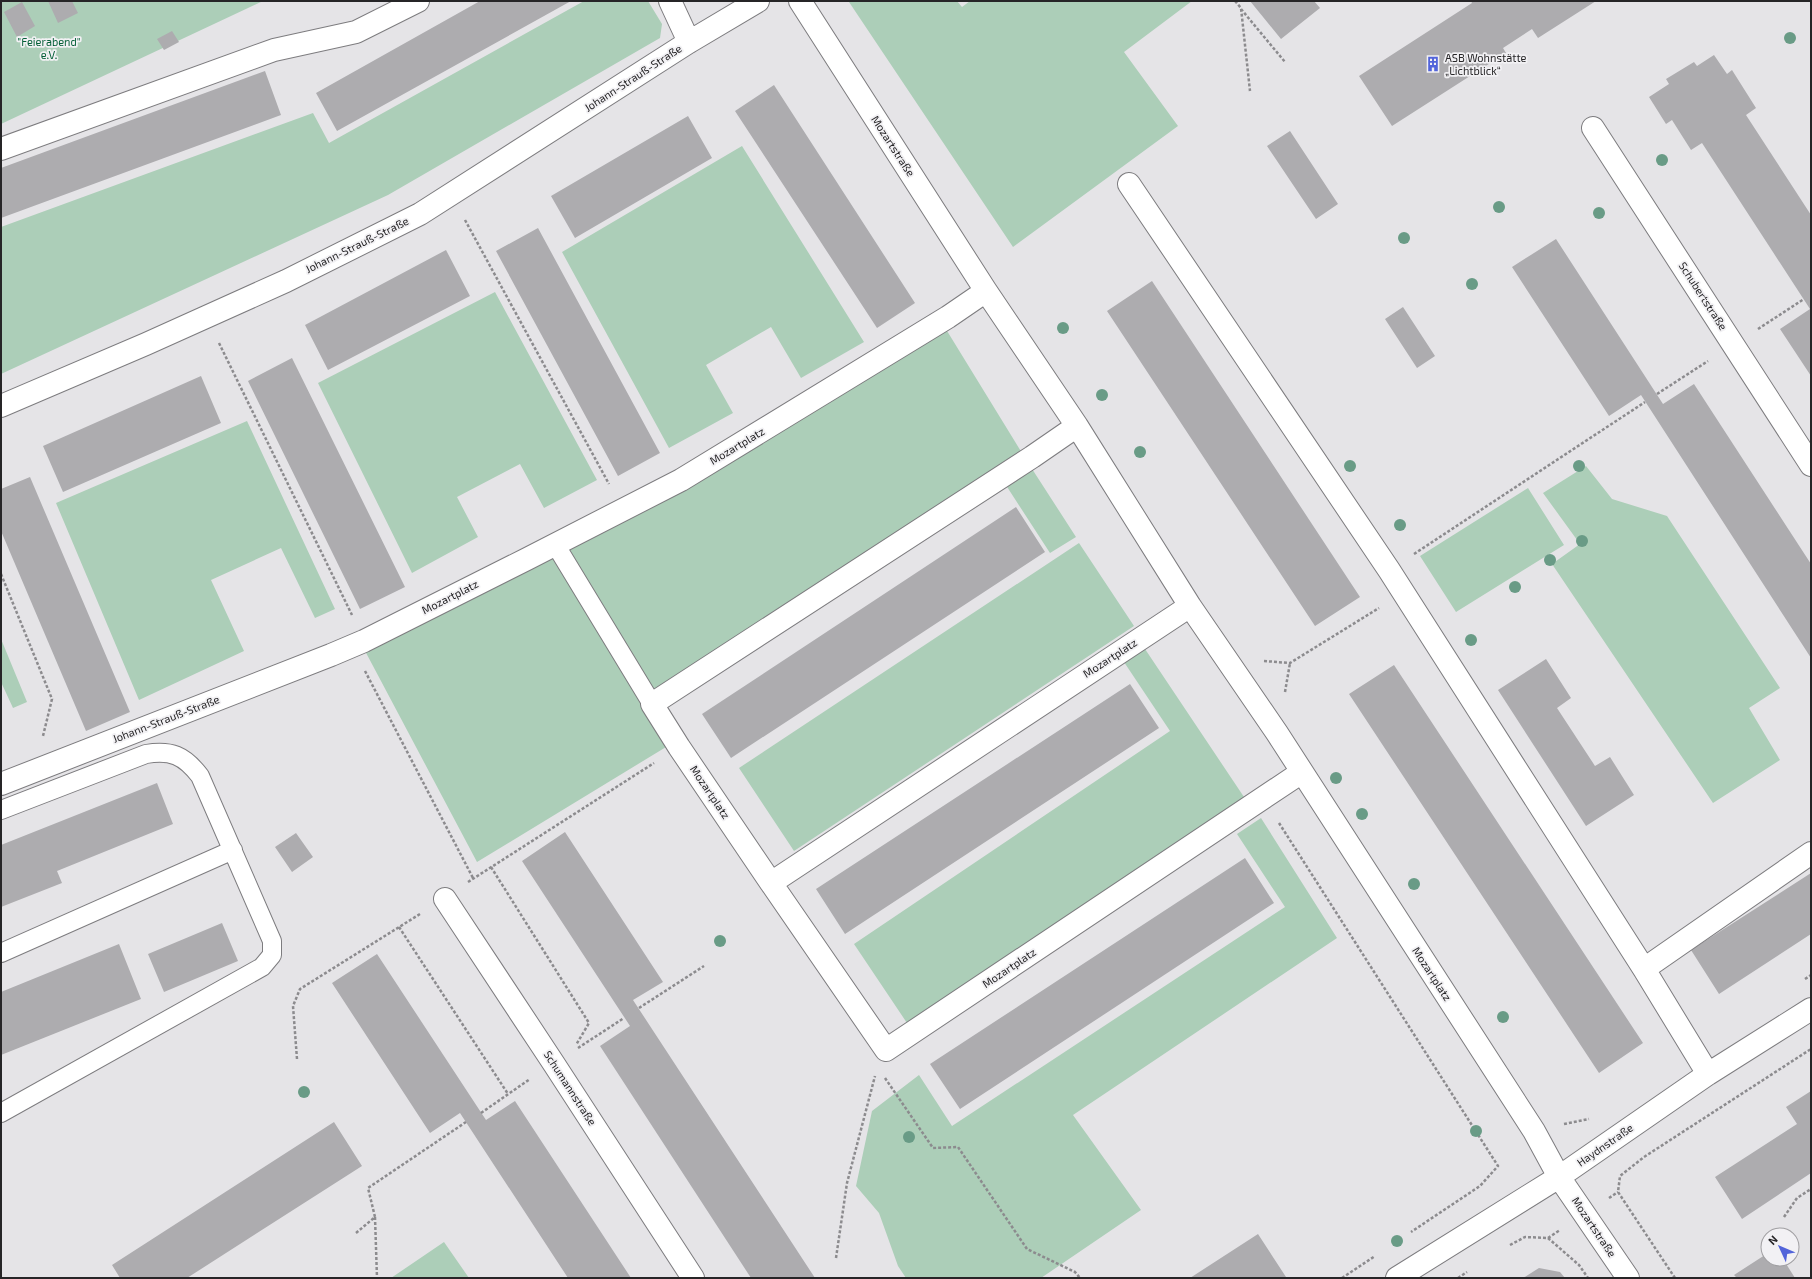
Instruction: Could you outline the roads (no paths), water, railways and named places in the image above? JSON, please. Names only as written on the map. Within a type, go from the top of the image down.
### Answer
[{"type":"street","points":[[1,149],[274,50],[356,32],[418,1]]},
{"type":"street","name":"Johann-Strauß-Straße","points":[[670,1],[689,42]]},
{"type":"street","name":"Johann-Strauß-Straße","points":[[1,406],[42,390],[286,281],[413,218],[689,42],[758,1]]},
{"type":"street","name":"Mozartstraße","points":[[800,1],[986,291]]},
{"type":"street","name":"Schubertstraße","points":[[1593,128],[1811,465]]},
{"type":"street","points":[[1129,184],[1403,593],[1644,969],[1708,1074]]},
{"type":"street","name":"Mozartplatz","points":[[331,655],[358,643],[681,480],[948,317],[986,291],[1077,426],[1190,606],[1302,772],[1534,1131],[1558,1177]]},
{"type":"street","points":[[652,704],[1032,457],[1077,426]]},
{"type":"street","name":"Mozartplatz","points":[[771,883],[1190,606]]},
{"type":"street","name":"Johann-Strauß-Straße","points":[[1,784],[331,655]]},
{"type":"street","name":"Mozartplatz","points":[[652,704],[679,747],[771,883],[881,1058],[1302,772]]},
{"type":"street","points":[[1644,969],[1811,853]]},
{"type":"street","name":"Schumannstraße","points":[[445,899],[693,1278]]},
{"type":"street","name":"Haydnstraße","points":[[1397,1278],[1558,1177],[1708,1074],[1811,1009]]},
{"type":"street","name":"Mozartstraße","points":[[1558,1177],[1628,1278]]},
{"type":"lane","points":[[555,544],[652,704]]},
{"type":"lane","points":[[1,810],[146,754],[160,752],[175,754],[184,760],[200,776],[272,942],[272,955],[262,967],[1,1113]]},
{"type":"lane","points":[[1,953],[232,850]]},
{"type":"place","name":"ASB Wohnstätte „Lichtblick“","points":[[1433,64]]},
{"type":"park label","name":"\"Feierabend\" e.V.","points":[[49,48]]}]
